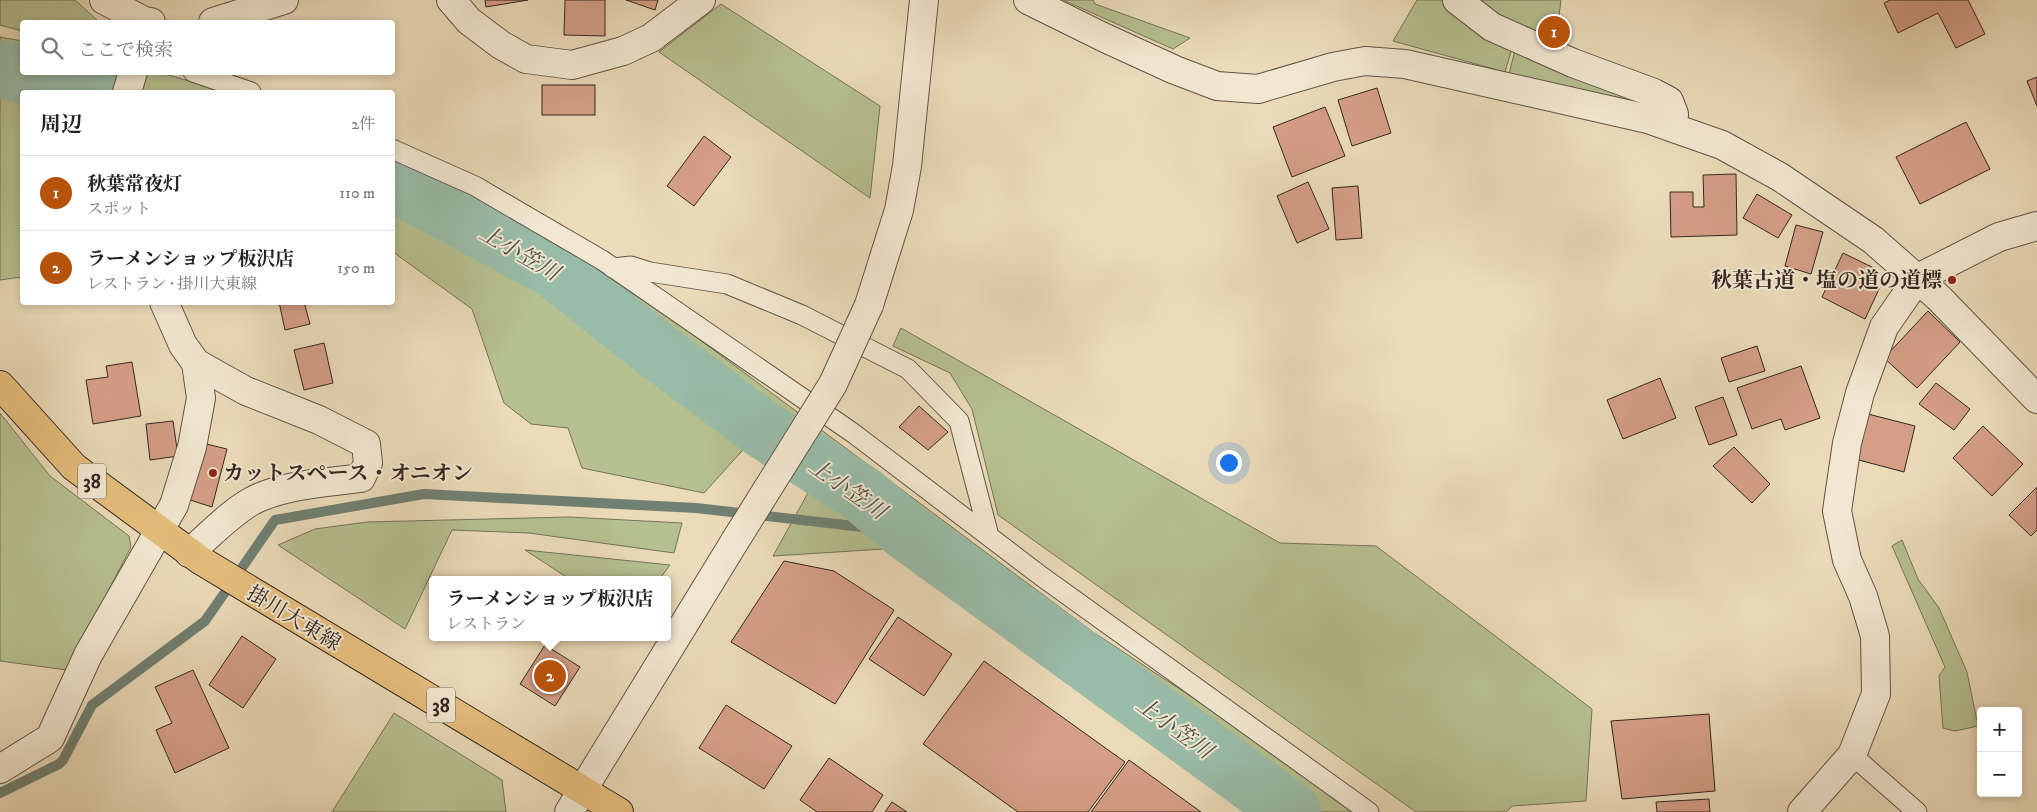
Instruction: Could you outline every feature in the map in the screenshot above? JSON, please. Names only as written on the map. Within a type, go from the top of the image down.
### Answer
[{"type":"main road","name":"掛川大東線","points":[[0,384],[74,467],[194,557],[262,600],[619,812]]},
{"type":"street","points":[[104,0],[142,20]]},
{"type":"street","points":[[219,20],[284,0]]},
{"type":"street","points":[[451,0],[469,21],[501,45],[526,59],[572,65],[623,51],[650,38],[701,0]]},
{"type":"street","points":[[569,812],[833,384],[869,306],[899,210],[910,140],[924,0]]},
{"type":"street","points":[[1028,0],[1113,42],[1175,70],[1217,86],[1258,89],[1332,67],[1365,61],[1405,64],[1648,118],[1722,145],[1780,177],[1873,240],[1918,278],[2037,399]]},
{"type":"street","points":[[1457,0],[1492,27],[1573,63],[1669,100],[1674,114],[1673,127]]},
{"type":"street","points":[[128,90],[132,75]]},
{"type":"street","points":[[1802,812],[1852,755],[1876,694],[1875,636],[1863,596],[1847,560],[1837,511],[1846,443],[1860,393],[1884,327],[1918,278],[1999,237],[2037,226]]},
{"type":"street","points":[[165,305],[183,345],[196,363],[246,391],[319,420],[366,444],[368,463],[361,478],[284,489],[252,501],[227,520],[194,557]]},
{"type":"street","points":[[0,769],[50,738],[88,655],[174,504],[192,447],[202,398],[196,363]]},
{"type":"lane","points":[[202,75],[245,90]]},
{"type":"lane","points":[[395,150],[475,186],[613,268],[853,433],[1041,576],[1369,812]]},
{"type":"lane","points":[[613,268],[630,266],[650,272],[727,284],[802,314],[908,369],[959,421],[989,536]]},
{"type":"lane","points":[[1852,755],[1917,812]]},
{"type":"green space","points":[[0,0],[75,0],[97,20],[20,20],[20,30],[0,25]]},
{"type":"green space","points":[[1063,0],[1093,0],[1095,4],[1190,38],[1173,49]]},
{"type":"green space","points":[[1417,0],[1561,0],[1555,48],[1518,28],[1505,72],[1393,41]]},
{"type":"green space","points":[[721,4],[880,106],[870,198],[659,52]]},
{"type":"green space","points":[[0,37],[20,41],[20,75],[169,75],[219,90],[20,90],[20,277],[0,280]]},
{"type":"green space","points":[[1515,50],[1653,101],[1658,110],[1509,74]]},
{"type":"green space","points":[[395,161],[448,185],[656,307],[1093,632],[1204,705],[1352,812],[1254,812],[998,627],[884,549],[773,556],[814,482],[751,441],[704,493],[582,468],[568,428],[531,424],[504,403],[472,309],[395,253]]},
{"type":"green space","points":[[901,328],[1280,543],[1376,546],[1592,709],[1586,801],[1512,806],[1506,812],[1416,812],[998,515],[972,409],[950,373],[893,346]]},
{"type":"green space","points":[[0,413],[50,476],[129,536],[131,547],[67,670],[0,661]]},
{"type":"green space","points":[[569,517],[682,523],[674,553],[529,533],[452,530],[405,629],[278,545],[315,529],[367,522]]},
{"type":"green space","points":[[1902,540],[1918,579],[1939,608],[1967,672],[1977,726],[1955,731],[1943,728],[1939,676],[1945,667],[1892,546]]},
{"type":"green space","points":[[525,550],[670,565],[662,576],[565,576]]},
{"type":"green space","points":[[394,713],[502,780],[506,812],[332,812]]},
{"type":"building","points":[[485,0],[528,0],[486,7]]},
{"type":"building","points":[[565,0],[605,0],[605,36],[564,35]]},
{"type":"building","points":[[626,0],[658,0],[655,10]]},
{"type":"building","points":[[1890,0],[1968,0],[1985,34],[1956,48],[1938,13],[1898,33],[1884,3]]},
{"type":"building","points":[[1548,25],[1561,27],[1559,38],[1547,36]]},
{"type":"building","points":[[2037,77],[2037,106],[2027,81]]},
{"type":"building","points":[[542,85],[595,85],[595,115],[542,115]]},
{"type":"building","points":[[1377,88],[1391,133],[1352,146],[1338,100]]},
{"type":"building","points":[[1325,107],[1345,156],[1292,177],[1273,127]]},
{"type":"building","points":[[1966,122],[1990,169],[1920,204],[1896,157]]},
{"type":"building","points":[[704,136],[731,157],[694,206],[667,186]]},
{"type":"building","points":[[1736,174],[1737,235],[1671,237],[1670,192],[1693,192],[1693,207],[1704,207],[1703,175]]},
{"type":"building","points":[[1308,182],[1329,229],[1297,243],[1277,196]]},
{"type":"building","points":[[1358,186],[1362,238],[1336,240],[1332,188]]},
{"type":"building","points":[[1757,194],[1792,215],[1778,238],[1743,218]]},
{"type":"building","points":[[1796,225],[1823,232],[1811,274],[1785,266]]},
{"type":"building","points":[[1843,253],[1874,268],[1867,281],[1880,287],[1865,319],[1822,297]]},
{"type":"building","points":[[280,305],[305,305],[310,324],[285,330]]},
{"type":"building","points":[[1928,311],[1960,342],[1917,388],[1884,358]]},
{"type":"building","points":[[324,343],[333,383],[304,390],[294,350]]},
{"type":"building","points":[[1757,346],[1765,371],[1729,382],[1721,358]]},
{"type":"building","points":[[132,362],[141,416],[93,424],[86,380],[108,377],[106,366]]},
{"type":"building","points":[[1801,366],[1820,418],[1785,430],[1781,419],[1752,429],[1737,388]]},
{"type":"building","points":[[1660,378],[1676,418],[1623,439],[1607,400]]},
{"type":"building","points":[[1936,383],[1970,409],[1954,430],[1919,404]]},
{"type":"building","points":[[1723,397],[1737,435],[1709,445],[1695,407]]},
{"type":"building","points":[[919,406],[948,432],[928,450],[899,427]]},
{"type":"building","points":[[1868,414],[1915,426],[1904,472],[1855,459]]},
{"type":"building","points":[[173,421],[178,456],[150,460],[146,424]]},
{"type":"building","points":[[1983,426],[2023,464],[1992,496],[1953,458]]},
{"type":"building","points":[[202,443],[227,449],[212,507],[187,499]]},
{"type":"building","points":[[1734,447],[1770,484],[1752,503],[1713,466]]},
{"type":"building","points":[[2037,487],[2037,530],[2031,536],[2009,515]]},
{"type":"building","points":[[784,561],[834,571],[894,610],[835,704],[731,642]]},
{"type":"building","points":[[898,617],[952,654],[924,696],[869,659]]},
{"type":"building","points":[[242,636],[276,659],[243,708],[209,685]]},
{"type":"building","points":[[545,645],[580,667],[555,706],[520,684]]},
{"type":"building","points":[[984,661],[1125,762],[1088,812],[1018,812],[923,744]]},
{"type":"building","points":[[193,670],[229,748],[175,773],[156,730],[172,723],[155,687]]},
{"type":"building","points":[[726,705],[792,746],[764,789],[699,748]]},
{"type":"building","points":[[1709,714],[1715,791],[1622,799],[1611,721]]},
{"type":"building","points":[[829,758],[883,795],[872,812],[817,812],[800,800]]},
{"type":"building","points":[[1129,760],[1201,812],[1091,812]]},
{"type":"building","points":[[1709,799],[1710,812],[1657,812],[1656,802]]},
{"type":"building","points":[[892,802],[907,812],[885,812]]},
{"type":"waterway","name":"上小笠川","points":[[0,69],[20,74]]},
{"type":"waterway","name":"上小笠川","points":[[25,75],[87,90]]},
{"type":"waterway","name":"上小笠川","points":[[395,184],[552,268],[652,347],[762,429],[863,495],[907,532],[1292,812]]},
{"type":"waterway","points":[[0,793],[59,764],[63,760],[92,705],[205,621],[275,520],[424,494],[696,508],[907,532]]},
{"type":"place","name":"秋葉常夜灯","points":[[1554,32]]},
{"type":"place","name":"秋葉古道・塩の道の道標","points":[[1952,280]]},
{"type":"place","name":"カットスペース・オニオン","points":[[213,473]]},
{"type":"place","name":"ラーメンショップ板沢店","points":[[550,676]]}]
